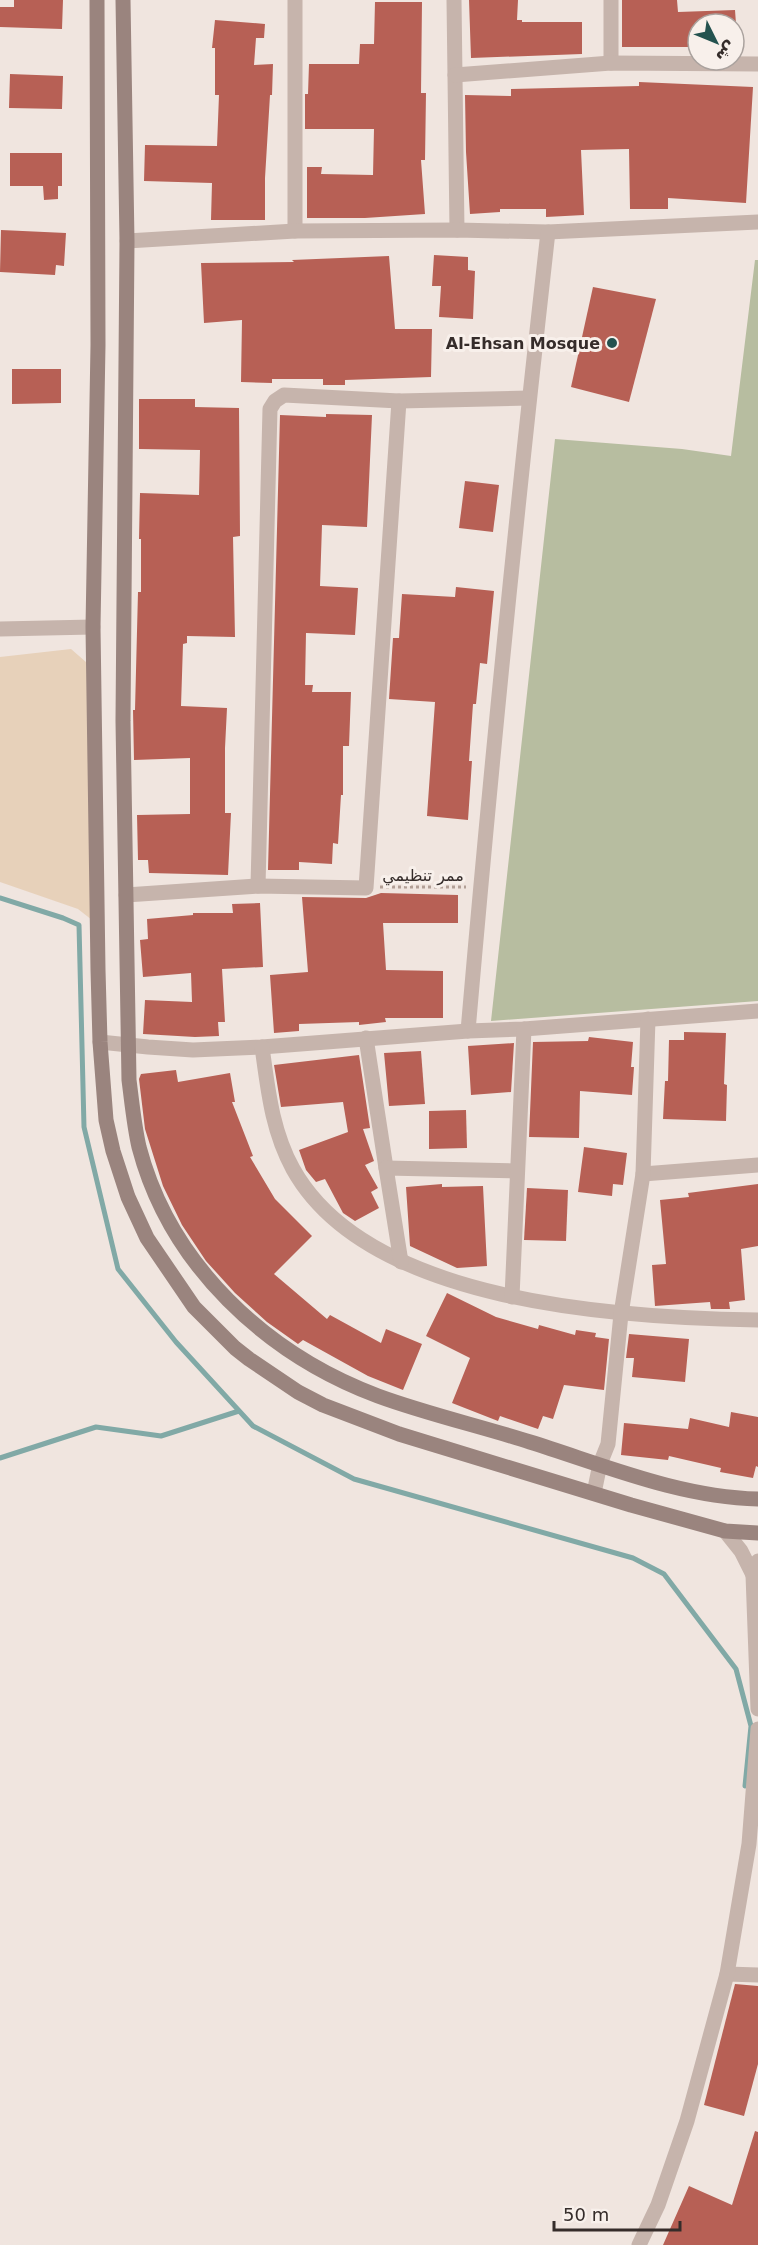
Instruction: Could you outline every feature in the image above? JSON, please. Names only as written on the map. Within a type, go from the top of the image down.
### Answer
[{"type":"street","points":[[97,0],[98,345],[93,627],[99,1042],[106,1120],[128,1197],[147,1238],[194,1307],[235,1348],[263,1370],[322,1405],[359,1420],[442,1447],[594,1493],[725,1531],[758,1533]]},
{"type":"street","points":[[123,0],[127,241],[123,709],[129,1080],[134,1123],[140,1149],[161,1204],[187,1252],[228,1302],[256,1327],[292,1353],[335,1377],[378,1396],[656,1483],[732,1497],[758,1499]]},
{"type":"street","points":[[295,0],[295,231]]},
{"type":"street","points":[[454,0],[457,230]]},
{"type":"street","points":[[611,63],[612,0]]},
{"type":"street","points":[[455,75],[611,63],[758,64]]},
{"type":"street","points":[[127,241],[295,231],[548,232],[758,222]]},
{"type":"street","points":[[468,1031],[480,887],[548,232]]},
{"type":"street","points":[[258,886],[270,409],[274,401],[284,395],[399,401],[529,398]]},
{"type":"street","points":[[126,895],[258,886],[366,888],[399,401]]},
{"type":"street","points":[[0,629],[93,627]]},
{"type":"street","points":[[99,1042],[193,1050],[262,1047],[758,1011]]},
{"type":"street","points":[[594,1493],[600,1464],[608,1444],[621,1314],[643,1174],[648,1018]]},
{"type":"street","points":[[512,1297],[524,1029]]},
{"type":"street","points":[[366,1038],[401,1262]]},
{"type":"street","points":[[262,1047],[271,1115],[282,1148],[294,1171],[315,1200],[340,1223],[372,1247],[401,1262],[512,1297],[621,1314],[758,1320]]},
{"type":"street","points":[[643,1174],[758,1165]]},
{"type":"street","points":[[386,1168],[516,1171]]},
{"type":"street","points":[[725,1531],[755,1568],[758,1709]]},
{"type":"street","points":[[639,2245],[658,2205],[687,2121],[727,1974],[749,1844],[758,1729]]},
{"type":"street","points":[[727,1974],[758,1975]]},
{"type":"path","name":"ممر تنظيمي","points":[[366,888],[480,887]]},
{"type":"green space","points":[[755,260],[758,260],[758,1001],[491,1021],[555,439],[682,449],[731,456]]},
{"type":"sand","points":[[71,649],[94,669],[92,920],[78,909],[0,882],[0,657]]},
{"type":"building","points":[[14,0],[63,0],[62,29],[0,27],[0,7],[14,7]]},
{"type":"building","points":[[469,0],[518,0],[517,20],[522,20],[522,22],[582,22],[582,54],[471,58]]},
{"type":"building","points":[[622,0],[677,0],[678,12],[735,10],[735,12],[686,12],[686,47],[622,47]]},
{"type":"building","points":[[375,2],[422,2],[421,93],[426,93],[425,160],[421,160],[425,214],[365,218],[307,218],[307,167],[322,167],[321,174],[373,175],[374,129],[305,129],[305,94],[308,94],[309,64],[359,64],[360,44],[374,44]]},
{"type":"building","points":[[215,20],[265,24],[264,38],[256,38],[254,65],[273,64],[265,178],[265,220],[211,220],[212,183],[144,181],[145,145],[217,146],[219,95],[215,95],[215,48],[212,48]]},
{"type":"building","points":[[10,74],[63,76],[62,109],[9,108]]},
{"type":"building","points":[[639,82],[753,87],[746,203],[668,198],[668,209],[630,209],[629,149],[581,150],[584,215],[546,217],[546,209],[500,209],[500,212],[470,214],[465,95],[511,96],[511,89],[639,86]]},
{"type":"building","points":[[10,153],[62,153],[62,186],[58,186],[58,199],[44,200],[43,186],[10,186]]},
{"type":"building","points":[[1,230],[66,233],[64,266],[56,265],[55,275],[0,272]]},
{"type":"building","points":[[434,255],[468,257],[468,270],[475,271],[473,319],[439,317],[441,286],[432,286]]},
{"type":"building","points":[[389,256],[395,329],[432,329],[431,377],[345,380],[345,385],[323,385],[323,379],[272,379],[272,383],[241,382],[242,320],[204,323],[201,263],[294,262],[292,260]]},
{"type":"building","name":"Al-Ehsan Mosque","points":[[593,287],[656,299],[629,402],[571,387]]},
{"type":"building","points":[[12,369],[61,369],[61,403],[12,404]]},
{"type":"building","points":[[139,399],[195,399],[195,407],[239,408],[240,536],[233,537],[235,637],[187,636],[187,643],[183,644],[181,706],[227,708],[225,813],[231,813],[228,875],[149,873],[148,860],[138,860],[137,815],[190,814],[190,758],[134,760],[133,710],[135,710],[138,592],[141,592],[140,493],[199,495],[200,450],[139,449]]},
{"type":"building","points":[[326,414],[372,415],[367,527],[322,525],[320,586],[358,588],[355,635],[306,633],[305,685],[313,685],[312,692],[351,692],[349,746],[343,746],[343,795],[341,795],[338,844],[333,843],[332,864],[299,862],[299,870],[268,870],[280,415],[326,417]]},
{"type":"building","points":[[465,481],[499,485],[493,532],[459,528]]},
{"type":"building","points":[[456,587],[494,591],[487,664],[480,663],[476,704],[473,704],[468,820],[427,816],[435,702],[389,699],[393,638],[399,638],[402,594],[455,597]]},
{"type":"building","points":[[381,893],[458,895],[458,923],[383,923],[386,970],[443,971],[443,1018],[385,1018],[386,1022],[359,1025],[359,1022],[299,1024],[299,1031],[274,1033],[270,975],[308,972],[302,897],[366,898]]},
{"type":"building","points":[[260,903],[263,967],[222,969],[225,1022],[218,1022],[219,1036],[143,1034],[145,1000],[192,1002],[191,973],[143,977],[140,940],[148,939],[147,919],[193,915],[193,913],[233,913],[232,904]]},
{"type":"building","points":[[684,1032],[726,1033],[724,1084],[727,1085],[726,1121],[663,1119],[665,1081],[668,1081],[669,1040],[684,1040]]},
{"type":"building","points":[[589,1037],[633,1042],[632,1095],[580,1091],[579,1138],[529,1137],[533,1042],[588,1041]]},
{"type":"building","points":[[514,1043],[511,1092],[471,1095],[468,1046]]},
{"type":"building","points":[[421,1051],[425,1104],[389,1106],[384,1053]]},
{"type":"building","points":[[359,1055],[370,1128],[363,1129],[374,1161],[365,1165],[378,1188],[371,1192],[379,1208],[355,1221],[343,1213],[325,1179],[316,1182],[306,1170],[299,1150],[348,1132],[343,1102],[281,1107],[274,1065]]},
{"type":"building","points":[[176,1070],[178,1082],[230,1073],[235,1102],[232,1102],[253,1156],[250,1157],[275,1199],[312,1236],[274,1274],[327,1319],[330,1315],[381,1343],[386,1329],[422,1344],[403,1390],[368,1376],[303,1340],[298,1344],[267,1322],[235,1293],[206,1261],[182,1225],[163,1186],[145,1129],[139,1079],[141,1074]]},
{"type":"building","points":[[466,1110],[467,1148],[429,1149],[429,1111]]},
{"type":"building","points":[[584,1147],[627,1153],[623,1185],[613,1184],[612,1196],[578,1192]]},
{"type":"building","points":[[442,1184],[442,1187],[483,1186],[487,1266],[457,1268],[410,1246],[406,1187]]},
{"type":"building","points":[[758,1184],[758,1246],[741,1249],[745,1300],[729,1302],[730,1309],[711,1309],[710,1302],[655,1306],[652,1265],[666,1264],[660,1200],[689,1197],[688,1193]]},
{"type":"building","points":[[527,1188],[568,1190],[566,1241],[524,1240]]},
{"type":"building","points":[[447,1293],[496,1317],[538,1329],[539,1325],[575,1335],[576,1330],[596,1333],[595,1337],[609,1339],[604,1390],[564,1385],[553,1419],[543,1416],[538,1429],[500,1416],[498,1421],[452,1403],[470,1358],[426,1336]]},
{"type":"building","points":[[629,1334],[689,1339],[685,1382],[632,1377],[634,1358],[626,1358]]},
{"type":"building","points":[[731,1412],[758,1417],[758,1467],[756,1466],[753,1478],[720,1472],[721,1468],[669,1456],[668,1460],[621,1455],[624,1423],[688,1429],[690,1418],[729,1427]]},
{"type":"building","points":[[735,1984],[758,1986],[758,2064],[744,2116],[704,2105]]},
{"type":"building","points":[[755,2131],[758,2132],[758,2245],[663,2245],[689,2186],[732,2205]]},
{"type":"waterway","points":[[0,898],[79,925],[84,1127],[118,1269],[176,1342],[253,1426],[354,1479],[633,1558],[664,1574],[736,1669],[751,1726],[745,1786]]},
{"type":"waterway","points":[[0,1458],[96,1427],[161,1436],[239,1411]]},
{"type":"place","name":"Al-Ehsan Mosque","points":[[612,343]]}]
